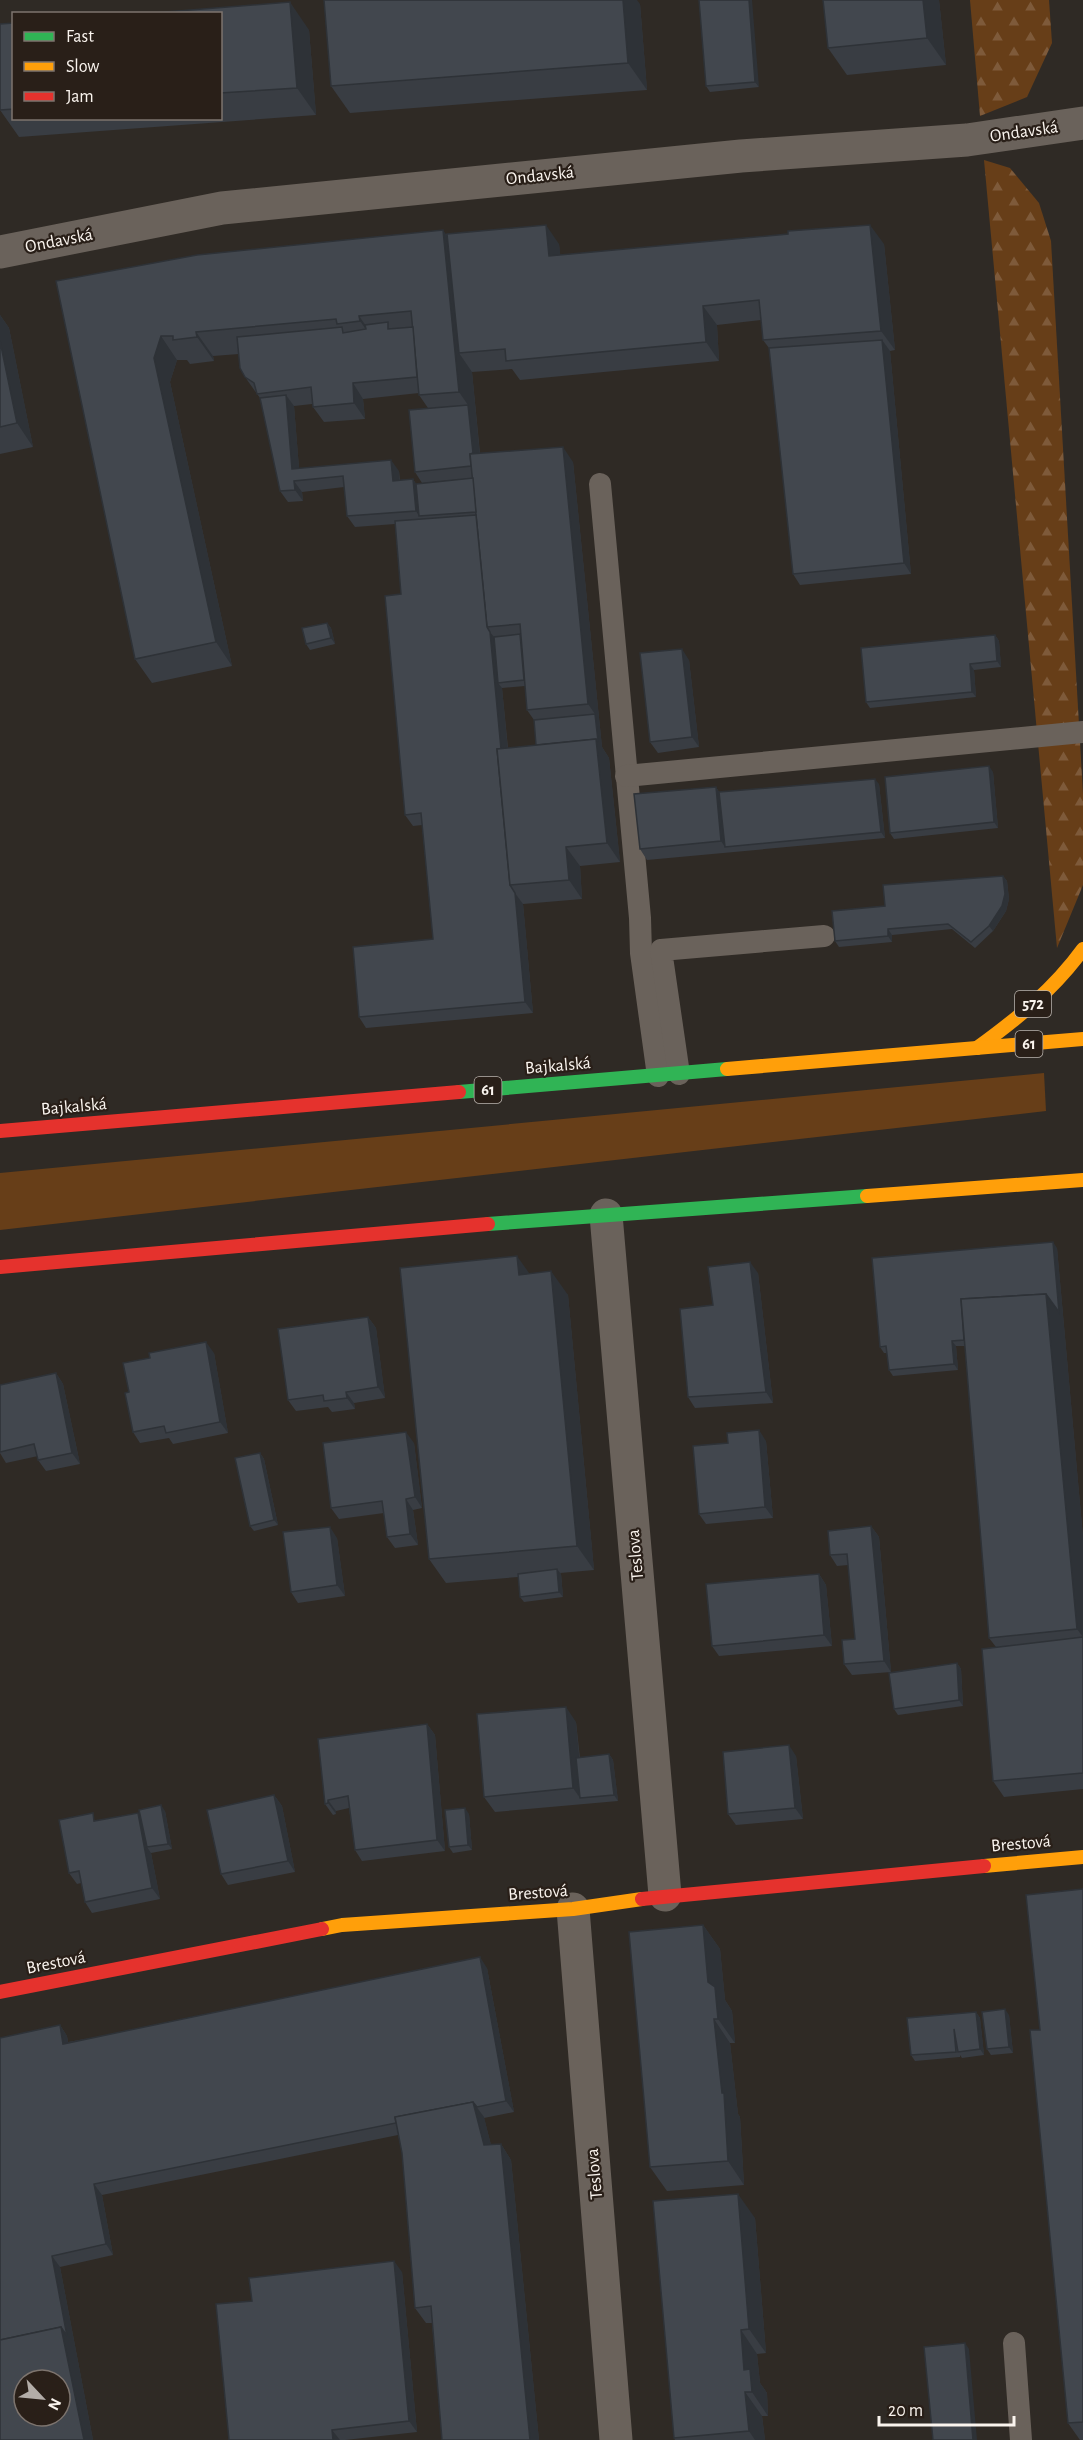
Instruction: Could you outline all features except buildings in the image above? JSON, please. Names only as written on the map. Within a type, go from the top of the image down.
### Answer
[{"type":"main road","name":"572","points":[[975,1049],[1016,1021],[1070,968],[1083,949]]},
{"type":"main road","name":"Bajkalská","points":[[0,1131],[1083,1039]]},
{"type":"main road","points":[[0,1268],[382,1232],[1083,1180]]},
{"type":"main road","name":"Brestová","points":[[0,1992],[342,1925],[573,1909],[665,1895],[1083,1857]]},
{"type":"street","name":"Ondavská","points":[[0,252],[222,208],[741,156],[967,140],[1083,123]]},
{"type":"street","name":"Teslova","points":[[606,1215],[665,1895]]},
{"type":"street","name":"Teslova","points":[[573,1909],[616,2440]]},
{"type":"lane","points":[[600,484],[640,918],[651,952],[669,1075]]},
{"type":"lane","points":[[626,777],[1083,732]]},
{"type":"lane","points":[[651,952],[824,936]]},
{"type":"lane","points":[[1014,2343],[1021,2440]]},
{"type":"green space","points":[[970,0],[1049,0],[1052,43],[1027,97],[980,116]]},
{"type":"green space","points":[[984,160],[1010,168],[1039,203],[1051,241],[1083,794],[1083,885],[1057,948]]},
{"type":"green space","points":[[1044,1073],[1046,1111],[0,1230],[0,1173]]},
{"type":"traffic: fast","points":[[459,1092],[727,1069]]},
{"type":"traffic: fast","points":[[488,1224],[867,1196]]},
{"type":"traffic: slow","points":[[977,1048],[1034,1003],[1072,964],[1083,949]]},
{"type":"traffic: slow","points":[[727,1069],[1083,1039]]},
{"type":"traffic: slow","points":[[867,1196],[1083,1180]]},
{"type":"traffic: slow","points":[[984,1866],[1083,1857]]},
{"type":"traffic: slow","points":[[322,1929],[342,1925],[573,1909],[642,1899]]},
{"type":"traffic: jam","points":[[0,1131],[459,1092]]},
{"type":"traffic: jam","points":[[0,1267],[488,1224]]},
{"type":"traffic: jam","points":[[642,1899],[984,1866]]},
{"type":"traffic: jam","points":[[0,1992],[322,1929]]}]
